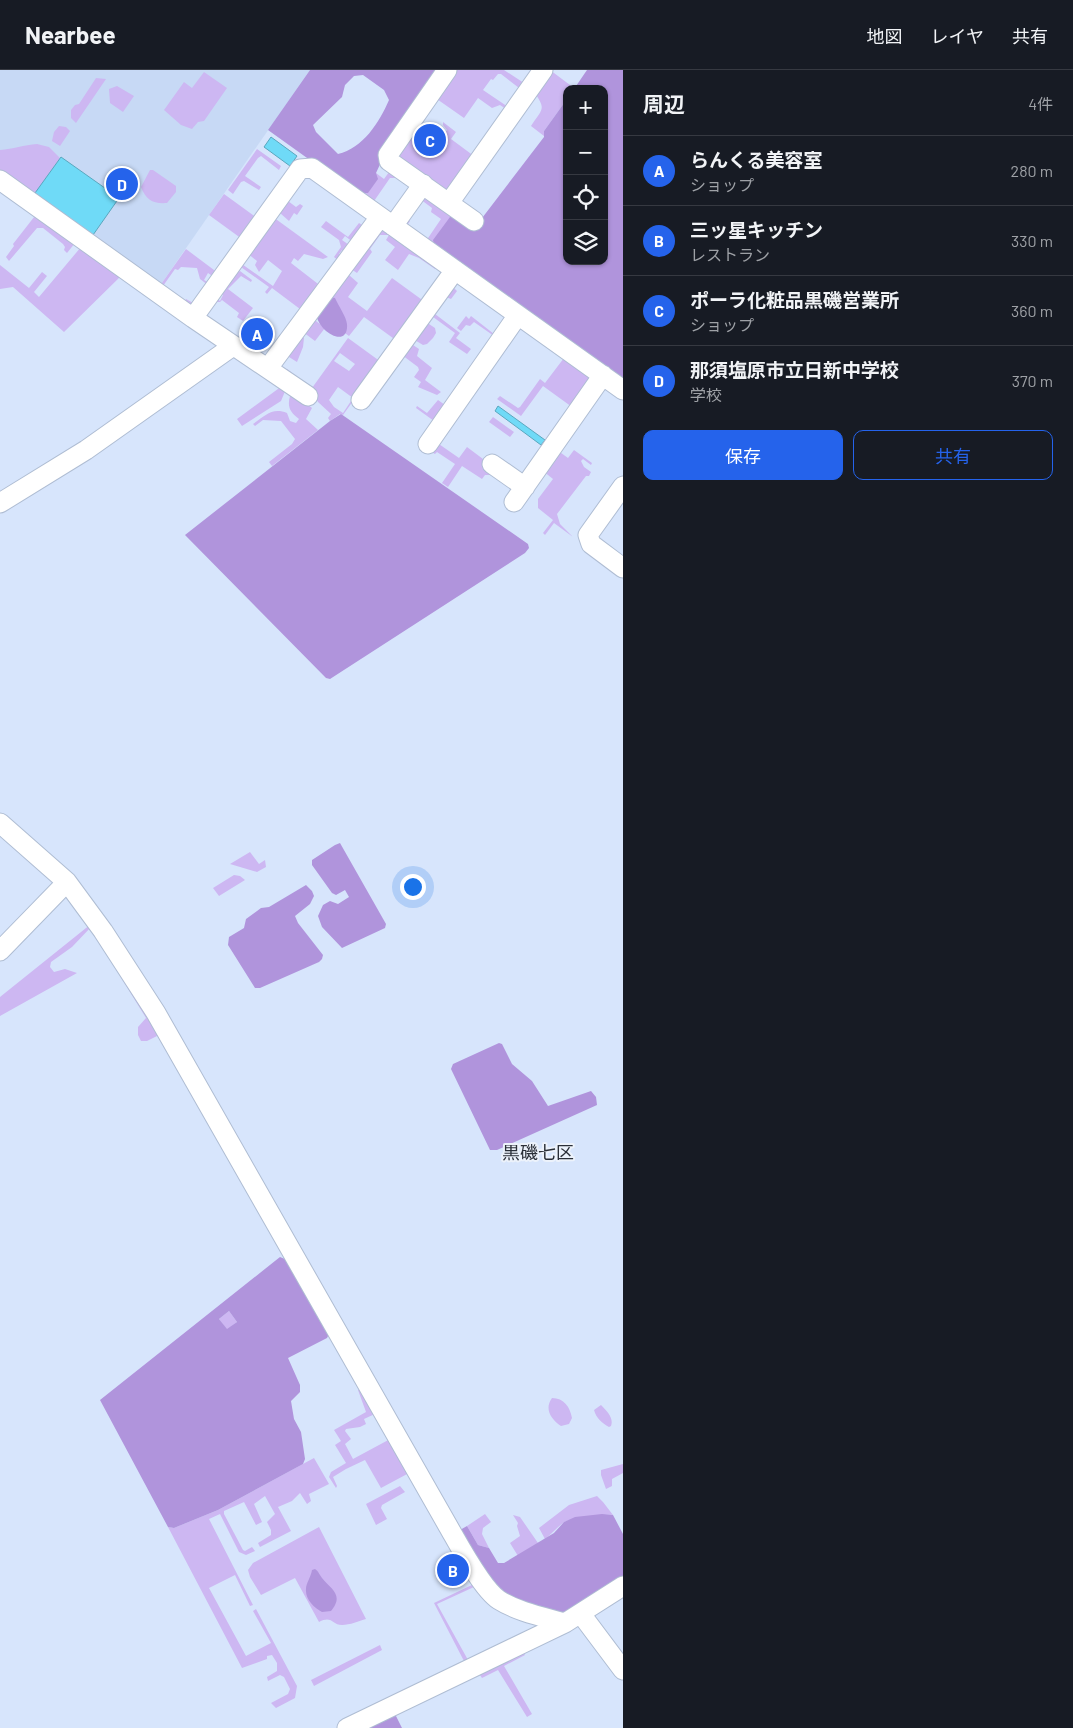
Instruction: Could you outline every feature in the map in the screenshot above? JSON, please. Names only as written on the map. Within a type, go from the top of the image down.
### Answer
[{"type":"street","points":[[447,70],[388,155],[389,160],[474,221]]},
{"type":"street","points":[[449,203],[542,70]]},
{"type":"street","points":[[193,318],[300,169],[312,168],[623,390]]},
{"type":"street","points":[[0,180],[193,318],[308,396]]},
{"type":"street","points":[[268,368],[387,221],[423,184]]},
{"type":"street","points":[[361,400],[455,270]]},
{"type":"street","points":[[428,444],[518,315]]},
{"type":"street","points":[[0,503],[86,450],[234,346]]},
{"type":"street","points":[[492,464],[519,495],[603,375]]},
{"type":"street","points":[[623,486],[588,535],[591,544],[623,568]]},
{"type":"street","points":[[0,823],[67,882],[104,931],[156,1013],[412,1464],[486,1587],[498,1600],[518,1609],[573,1619],[623,1670]]},
{"type":"street","points":[[0,951],[67,882]]},
{"type":"street","points":[[347,1728],[573,1619],[623,1586]]},
{"type":"shaded area","points":[[0,70],[310,70],[159,287],[0,174]]},
{"type":"shaded area","points":[[310,70],[444,70],[382,160],[376,173],[378,179],[368,193],[356,193],[268,130]],"holes":[[[363,75],[384,90],[389,100],[375,126],[362,140],[347,151],[338,154],[316,132],[313,125],[342,97],[345,85],[354,76]]]},
{"type":"shaded area","points":[[453,70],[504,70],[527,85],[523,91],[501,74],[498,74],[493,80],[491,79],[483,90],[511,109],[509,111],[500,105],[492,108],[478,98],[464,118],[434,97]]},
{"type":"shaded area","points":[[550,70],[570,85],[563,85],[563,105],[544,131],[544,136],[531,126],[542,109],[541,103],[534,92]]},
{"type":"shaded area","points":[[587,70],[623,70],[623,387],[435,248],[433,240],[450,217],[456,214],[476,226],[544,137],[544,131],[563,105],[563,265],[608,265],[608,85],[577,85]]},
{"type":"shaded area","points":[[204,72],[227,88],[204,121],[198,122],[192,129],[181,125],[164,110],[184,82],[192,88]]},
{"type":"shaded area","points":[[96,78],[106,79],[76,123],[71,118],[71,110],[75,105],[79,104]]},
{"type":"shaded area","points":[[117,86],[134,96],[123,112],[110,103],[109,89]]},
{"type":"shaded area","points":[[443,122],[456,132],[451,139],[478,159],[451,197],[393,156],[416,128],[413,141],[435,156],[446,140],[439,134],[440,132],[445,133],[447,130]]},
{"type":"shaded area","points":[[59,126],[66,127],[70,131],[60,146],[52,141],[54,132]]},
{"type":"shaded area","points":[[37,144],[49,147],[60,158],[34,196],[0,172],[0,150]]},
{"type":"shaded area","points":[[257,149],[281,166],[279,170],[261,156],[245,176],[261,187],[259,190],[244,181],[241,182],[233,194],[228,190]]},
{"type":"shaded area","points":[[392,168],[397,178],[390,178],[372,204],[360,194],[376,173],[384,179]]},
{"type":"shaded area","points":[[150,170],[153,170],[176,186],[176,192],[167,203],[158,203],[151,200],[143,191],[141,187]]},
{"type":"shaded area","points":[[224,194],[257,218],[242,239],[209,215]]},
{"type":"shaded area","points":[[421,194],[456,214],[435,248],[426,241],[441,219],[431,212],[432,208],[420,199],[407,218],[410,221],[406,227],[402,220]]},
{"type":"shaded area","points":[[288,201],[296,207],[300,204],[303,206],[297,215],[294,213],[289,221],[280,213]]},
{"type":"shaded area","points":[[38,212],[75,243],[67,253],[64,250],[63,244],[43,228],[37,228],[9,261],[6,257],[14,246],[13,244]]},
{"type":"shaded area","points":[[273,217],[328,257],[323,259],[304,254],[298,261],[294,258],[291,263],[322,287],[304,312],[272,288],[267,294],[265,292],[269,287],[238,265],[239,262],[273,286],[282,271],[268,260],[259,272],[255,265],[257,261],[247,253]]},
{"type":"shaded area","points":[[326,221],[348,237],[359,223],[365,227],[354,243],[345,236],[342,240],[352,247],[347,253],[342,250],[339,254],[343,258],[340,262],[334,257],[341,247],[339,240],[321,227]]},
{"type":"shaded area","points":[[390,230],[439,264],[435,269],[419,258],[409,254],[398,270],[385,260],[395,247],[386,240],[389,235],[380,235],[370,249],[372,252],[357,273],[348,267],[375,232]]},
{"type":"shaded area","points":[[81,247],[123,274],[64,332],[13,287],[0,289],[0,265],[29,288],[42,272],[47,276],[34,292],[39,297]]},
{"type":"shaded area","points":[[186,249],[218,273],[215,278],[208,273],[204,280],[211,284],[197,304],[188,307],[159,287]],"holes":[[[181,267],[197,268],[200,279],[208,285],[193,303],[186,299],[185,301],[163,286],[175,269],[178,270]]]},
{"type":"shaded area","points":[[234,271],[237,273],[240,271],[252,280],[251,282],[241,276],[228,289],[253,308],[243,321],[237,317],[239,313],[222,300],[220,302],[217,302],[208,313],[208,316],[232,335],[206,319],[206,310],[215,297],[220,301],[223,295],[219,292]]},
{"type":"shaded area","points":[[349,275],[358,283],[348,297],[367,311],[392,278],[425,302],[397,341],[364,317],[349,336],[319,314]]},
{"type":"shaded area","points":[[450,284],[457,291],[451,299],[446,297],[435,314],[460,333],[456,338],[471,349],[467,354],[449,342],[455,333],[429,314]]},
{"type":"shaded area","points":[[330,297],[335,298],[347,324],[346,332],[343,336],[339,337],[327,332],[318,320],[316,313]]},
{"type":"shaded area","points":[[466,316],[469,319],[471,316],[494,334],[494,336],[474,322],[470,326],[466,325],[461,331],[457,328]]},
{"type":"shaded area","points":[[311,321],[316,321],[325,328],[315,341],[303,332]]},
{"type":"shaded area","points":[[426,322],[435,328],[436,333],[427,344],[423,345],[413,339]]},
{"type":"shaded area","points":[[301,335],[304,338],[303,347],[297,362],[289,357],[289,350]]},
{"type":"shaded area","points":[[348,338],[381,362],[343,415],[340,414],[330,421],[328,418],[331,414],[314,396],[285,372],[287,369],[312,388]],"holes":[[[340,353],[355,364],[349,371],[334,361]],[[338,387],[353,398],[343,413],[334,407],[329,400]]]},
{"type":"shaded area","points":[[410,343],[419,349],[417,356],[432,368],[425,380],[441,392],[437,395],[418,387],[421,382],[414,377],[419,370],[418,367],[402,355]]},
{"type":"shaded area","points":[[567,354],[591,372],[591,382],[572,407],[543,386],[521,416],[497,399],[500,396],[518,408],[520,407],[540,379],[545,383]]},
{"type":"shaded area","points":[[282,386],[286,389],[281,401],[242,426],[237,419]]},
{"type":"shaded area","points":[[294,394],[312,408],[306,419],[318,430],[272,466],[269,462],[292,444],[295,439],[281,421],[263,420],[255,426],[253,424],[269,413],[277,411],[287,413],[290,421],[296,423],[299,419],[291,412],[289,406],[290,396]]},
{"type":"shaded area","points":[[438,400],[445,405],[434,421],[416,408],[417,406],[427,413]]},
{"type":"shaded area","points":[[341,414],[528,544],[529,548],[525,553],[330,679],[326,678],[185,535]]},
{"type":"shaded area","points":[[493,417],[514,432],[510,437],[489,422]]},
{"type":"shaded area","points":[[436,442],[459,458],[467,447],[487,462],[490,475],[485,475],[482,479],[462,466],[448,487],[442,483],[455,464],[437,452],[435,454],[430,451]]},
{"type":"shaded area","points":[[557,450],[568,458],[574,450],[592,463],[591,465],[583,459],[581,461],[584,467],[591,472],[557,514],[560,524],[573,537],[554,523],[545,535],[543,533],[553,520],[538,508],[538,499],[553,479],[543,471]]},
{"type":"shaded area","points":[[340,843],[386,924],[385,928],[342,948],[322,927],[318,916],[323,905],[330,901],[338,904],[349,897],[345,890],[336,895],[332,893],[312,865],[312,860]]},
{"type":"shaded area","points":[[250,852],[259,864],[265,860],[266,867],[257,872],[230,864]]},
{"type":"shaded area","points":[[234,875],[240,876],[245,880],[219,896],[213,888]]},
{"type":"shaded area","points":[[306,885],[314,896],[310,904],[295,916],[298,923],[323,955],[322,959],[260,988],[255,988],[228,945],[229,937],[244,928],[246,919],[261,908],[269,907]]},
{"type":"shaded area","points":[[91,924],[92,926],[72,947],[51,962],[50,967],[54,972],[65,969],[77,973],[0,1016],[0,997]]},
{"type":"shaded area","points":[[101,945],[157,1030],[157,1036],[147,1041],[141,1041],[138,1035],[138,1027],[146,1018]]},
{"type":"shaded area","points":[[499,1043],[502,1044],[512,1064],[532,1081],[548,1106],[591,1091],[596,1097],[597,1105],[497,1150],[490,1150],[451,1069],[453,1064]]},
{"type":"shaded area","points":[[280,1257],[292,1262],[330,1332],[327,1338],[288,1358],[300,1385],[300,1392],[291,1401],[294,1419],[301,1432],[305,1459],[303,1464],[218,1510],[174,1528],[168,1527],[100,1400]],"holes":[[[229,1311],[237,1322],[227,1329],[219,1319]]]},
{"type":"shaded area","points":[[229,1311],[237,1322],[227,1330],[219,1319]]},
{"type":"shaded area","points":[[363,1387],[377,1413],[364,1419],[366,1424],[346,1429],[345,1431],[351,1439],[345,1444],[353,1459],[392,1438],[409,1473],[381,1488],[365,1460],[333,1477],[336,1488],[329,1477],[331,1472],[346,1463],[335,1445],[341,1441],[334,1430],[366,1412],[358,1390]]},
{"type":"shaded area","points":[[552,1398],[563,1401],[570,1410],[572,1418],[569,1424],[561,1426],[550,1414],[549,1406]]},
{"type":"shaded area","points":[[601,1405],[611,1417],[612,1423],[609,1427],[595,1413],[594,1410]]},
{"type":"shaded area","points":[[314,1458],[329,1484],[309,1494],[311,1501],[307,1504],[300,1493],[292,1501],[278,1507],[291,1531],[260,1547],[258,1543],[271,1535],[267,1522],[275,1514],[265,1496],[254,1504],[262,1522],[256,1525],[244,1502],[224,1511],[243,1550],[245,1551],[252,1547],[255,1551],[246,1555],[239,1552],[220,1514],[209,1519],[253,1605],[250,1606],[235,1575],[209,1588],[246,1656],[271,1643],[253,1611],[256,1609],[297,1686],[295,1698],[276,1708],[271,1703],[288,1694],[290,1689],[284,1677],[280,1675],[268,1681],[267,1677],[277,1671],[277,1663],[272,1655],[267,1656],[267,1659],[242,1668],[168,1527],[174,1528],[218,1510]]},
{"type":"shaded area","points":[[623,1464],[623,1473],[612,1479],[612,1486],[606,1489],[601,1470]]},
{"type":"shaded area","points":[[400,1486],[405,1492],[382,1505],[381,1508],[387,1519],[376,1525],[366,1504]]},
{"type":"shaded area","points":[[597,1496],[613,1515],[567,1521],[545,1539],[539,1528],[569,1505]]},
{"type":"shaded area","points":[[485,1514],[491,1522],[483,1528],[482,1534],[489,1548],[478,1545],[467,1526]]},
{"type":"shaded area","points":[[602,1514],[613,1515],[623,1534],[623,1580],[566,1617],[499,1596],[460,1530],[467,1526],[478,1545],[489,1548],[498,1563],[504,1563],[554,1533],[564,1522],[575,1517]]},
{"type":"shaded area","points":[[513,1515],[520,1517],[538,1543],[518,1556],[510,1543],[520,1536],[518,1523]]},
{"type":"shaded area","points":[[319,1527],[366,1619],[345,1625],[339,1625],[329,1620],[319,1622],[295,1578],[261,1595],[250,1577],[248,1570],[253,1563]]},
{"type":"shaded area","points":[[315,1569],[333,1589],[337,1597],[331,1611],[322,1612],[313,1606],[307,1596],[307,1584],[312,1570]]},
{"type":"shaded area","points":[[474,1584],[480,1589],[474,1587],[437,1604],[468,1660],[465,1663],[434,1603]]},
{"type":"shaded area","points":[[380,1645],[382,1650],[314,1686],[311,1680]]},
{"type":"shaded area","points":[[524,1653],[525,1655],[504,1666],[532,1714],[527,1717],[498,1670],[482,1678],[480,1675]]},
{"type":"shaded area","points":[[392,1715],[396,1716],[402,1728],[367,1728]]},
{"type":"water","points":[[271,137],[297,156],[290,166],[264,147]]},
{"type":"water","points":[[61,157],[119,198],[93,235],[35,193]]},
{"type":"water","points":[[498,406],[545,440],[541,445],[495,411]]},
{"type":"place","name":"ポーラ化粧品黒磯営業所","points":[[430,140]]},
{"type":"place","name":"那須塩原市立日新中学校","points":[[122,184]]},
{"type":"place","name":"らんくる美容室","points":[[257,334]]},
{"type":"place","name":"三ッ星キッチン","points":[[453,1570]]},
{"type":"district","name":"黒磯七区","points":[[538,1152]]}]
